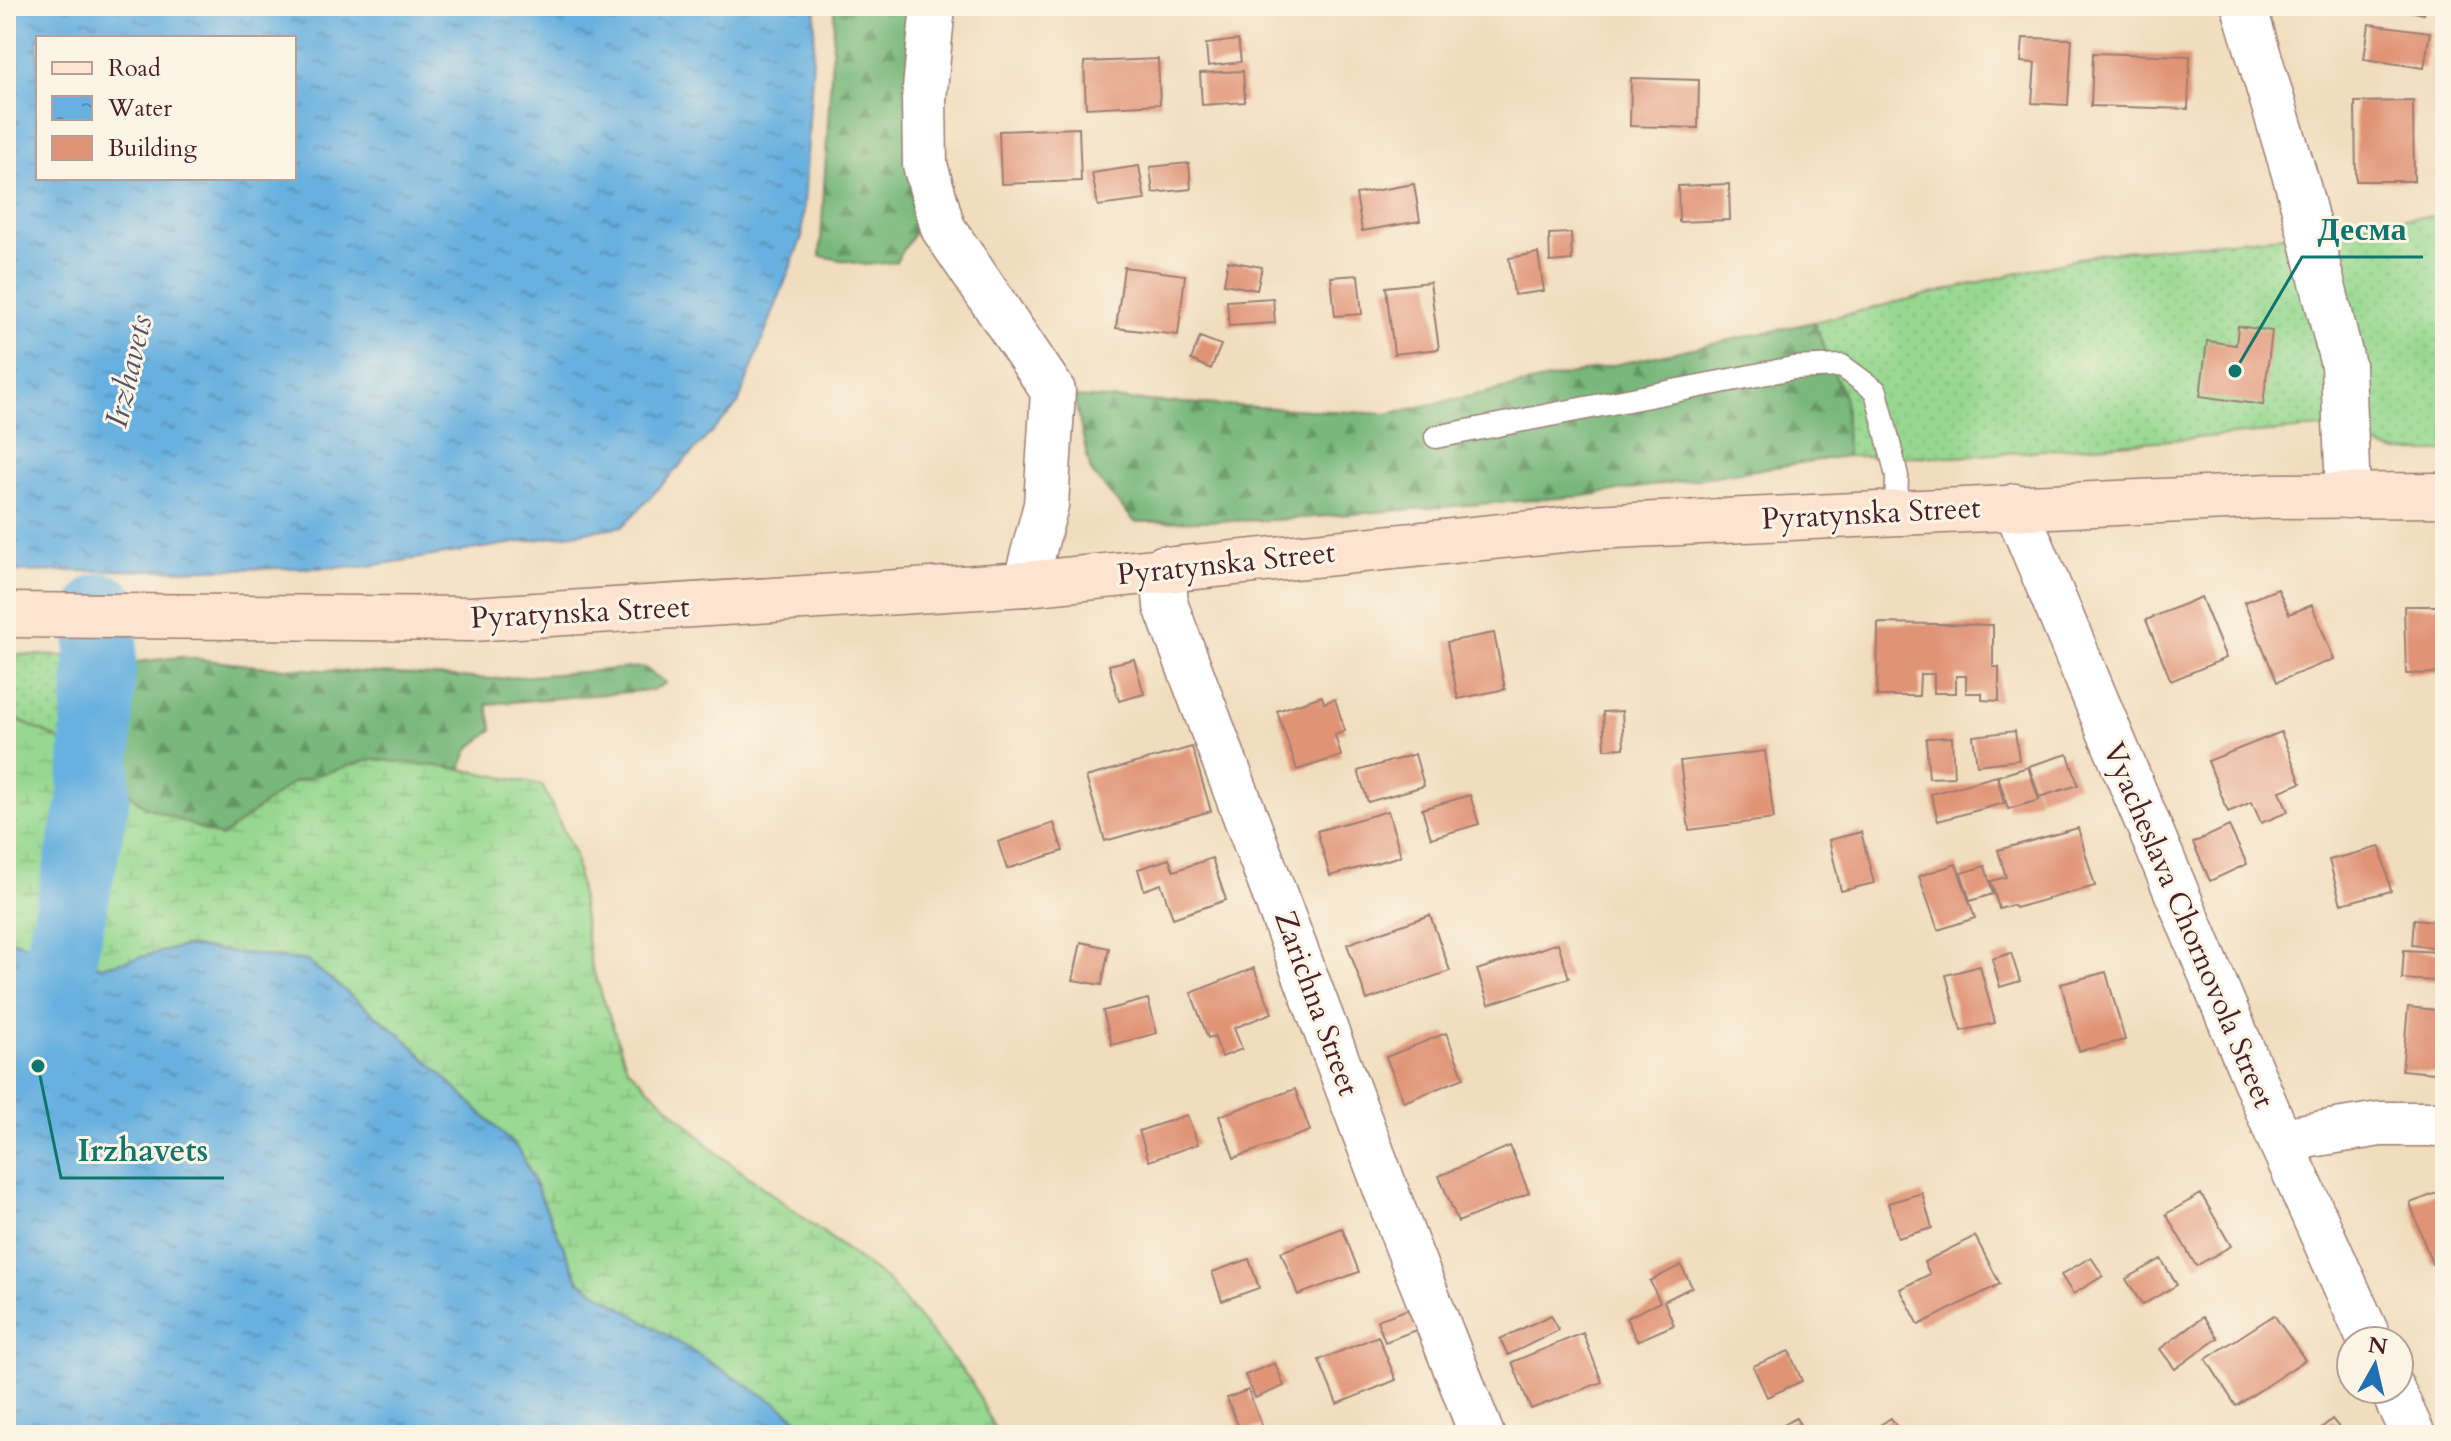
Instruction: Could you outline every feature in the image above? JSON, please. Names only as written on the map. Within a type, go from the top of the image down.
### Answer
[{"type":"main road","name":"Pyratynska Street","points":[[6,615],[471,619],[1025,584],[1592,527],[2015,506],[2445,495]]},
{"type":"street","points":[[933,6],[924,99],[925,165],[943,228],[1053,391],[1046,505],[1025,584]]},
{"type":"street","points":[[2244,6],[2299,190],[2343,365],[2348,496]]},
{"type":"street","name":"Vyacheslava Chornovola Street","points":[[2015,506],[2280,1140],[2363,1325]]},
{"type":"street","name":"Zarichna Street","points":[[1163,568],[1166,606],[1406,1243],[1482,1435]]},
{"type":"street","points":[[2280,1140],[2380,1124],[2445,1124]]},
{"type":"street","points":[[2399,1405],[2413,1435]]},
{"type":"lane","points":[[1436,437],[1793,368],[1842,366],[1876,391],[1897,476],[1896,511]]},
{"type":"green space","points":[[835,6],[916,6],[906,99],[914,233],[896,262],[865,265],[820,256]]},
{"type":"green space","points":[[2445,215],[2445,452],[2396,452],[2319,428],[1957,457],[1847,456],[1845,400],[1814,322],[2102,253],[2283,236],[2352,223]]},
{"type":"green space","points":[[1814,322],[1845,400],[1847,456],[1584,496],[1275,520],[1135,522],[1091,472],[1074,397],[1386,414]]},
{"type":"green space","points":[[6,654],[87,657],[83,759],[55,737],[6,715]]},
{"type":"green space","points":[[180,657],[266,667],[493,679],[643,667],[666,683],[653,690],[487,704],[493,730],[469,749],[461,769],[372,759],[292,783],[221,837],[144,806],[106,776],[120,664]]},
{"type":"green space","points":[[6,715],[55,737],[144,806],[221,837],[292,783],[372,759],[461,769],[542,785],[575,855],[590,961],[627,1067],[718,1154],[888,1281],[971,1381],[998,1435],[818,1435],[778,1405],[579,1281],[520,1151],[402,1036],[307,961],[185,946],[101,967],[6,939]]},
{"type":"water","points":[[6,6],[816,6],[802,237],[738,404],[623,526],[363,567],[6,572]]},
{"type":"water","points":[[6,939],[101,967],[185,946],[307,961],[402,1036],[520,1151],[579,1281],[779,1405],[818,1435],[6,1435]]},
{"type":"building","points":[[2386,6],[2426,6],[2424,14]]},
{"type":"building","points":[[2369,24],[2430,32],[2424,68],[2364,59]]},
{"type":"building","points":[[2023,38],[2072,39],[2068,105],[2032,103],[2035,63],[2021,62]]},
{"type":"building","points":[[1238,40],[1241,62],[1208,66],[1206,44]]},
{"type":"building","points":[[2093,53],[2190,56],[2188,109],[2091,106]]},
{"type":"building","points":[[1158,59],[1160,104],[1086,108],[1084,62]]},
{"type":"building","points":[[1243,71],[1245,102],[1202,105],[1200,73]]},
{"type":"building","points":[[1631,78],[1699,80],[1698,128],[1630,126]]},
{"type":"building","points":[[2413,101],[2414,181],[2356,181],[2355,102]]},
{"type":"building","points":[[1079,128],[1081,181],[1001,184],[999,131]]},
{"type":"building","points":[[1189,163],[1191,189],[1153,193],[1150,167]]},
{"type":"building","points":[[1139,166],[1145,200],[1098,206],[1092,173]]},
{"type":"building","points":[[1414,184],[1420,221],[1362,231],[1356,194]]},
{"type":"building","points":[[1729,184],[1730,220],[1679,222],[1678,186]]},
{"type":"building","points":[[1571,233],[1572,260],[1550,262],[1549,234]]},
{"type":"building","points":[[1538,253],[1544,291],[1514,295],[1509,258]]},
{"type":"building","points":[[1228,261],[1262,267],[1257,290],[1224,284]]},
{"type":"building","points":[[1124,267],[1185,275],[1178,335],[1116,328]]},
{"type":"building","points":[[1358,275],[1362,314],[1335,316],[1331,277]]},
{"type":"building","points":[[1430,282],[1439,349],[1394,354],[1386,287]]},
{"type":"building","points":[[1273,298],[1275,323],[1229,326],[1227,301]]},
{"type":"building","points":[[2238,326],[2272,331],[2263,405],[2200,396],[2207,341],[2236,345]]},
{"type":"building","points":[[1200,337],[1221,345],[1211,369],[1191,360]]},
{"type":"building","points":[[2278,589],[2289,614],[2312,605],[2334,659],[2277,682],[2244,602]]},
{"type":"building","points":[[2201,597],[2226,658],[2171,681],[2146,620]]},
{"type":"building","points":[[2404,606],[2445,606],[2445,673],[2406,674]]},
{"type":"building","points":[[1878,623],[1993,625],[1993,667],[1999,667],[1999,701],[1982,700],[1982,693],[1966,693],[1966,676],[1956,676],[1956,693],[1934,693],[1934,674],[1920,674],[1919,696],[1877,696]]},
{"type":"building","points":[[1494,633],[1505,689],[1458,699],[1447,642]]},
{"type":"building","points":[[1134,659],[1144,694],[1119,701],[1109,665]]},
{"type":"building","points":[[1322,696],[1324,703],[1335,699],[1345,731],[1335,735],[1341,756],[1297,770],[1277,711]]},
{"type":"building","points":[[1622,711],[1624,748],[1605,749],[1603,712]]},
{"type":"building","points":[[2015,731],[2019,760],[1977,765],[1973,736]]},
{"type":"building","points":[[2281,732],[2301,783],[2280,791],[2288,812],[2261,823],[2252,802],[2228,812],[2208,761]]},
{"type":"building","points":[[1952,737],[1954,777],[1929,778],[1926,738]]},
{"type":"building","points":[[1192,747],[1211,811],[1105,841],[1086,777]]},
{"type":"building","points":[[1765,751],[1774,819],[1689,830],[1680,761]]},
{"type":"building","points":[[1415,754],[1424,786],[1368,802],[1358,771]]},
{"type":"building","points":[[2068,754],[2078,785],[2039,797],[2029,766]]},
{"type":"building","points":[[2028,767],[2039,800],[2008,809],[1998,776]]},
{"type":"building","points":[[1997,776],[2004,803],[1938,821],[1931,794]]},
{"type":"building","points":[[1470,795],[1479,824],[1431,838],[1422,809]]},
{"type":"building","points":[[1388,811],[1401,856],[1330,876],[1317,831]]},
{"type":"building","points":[[1054,823],[1063,851],[1007,869],[998,842]]},
{"type":"building","points":[[2229,826],[2247,864],[2210,881],[2193,843]]},
{"type":"building","points":[[2078,828],[2095,886],[2015,908],[2013,905],[1999,909],[1991,881],[2006,877],[1998,850]]},
{"type":"building","points":[[1861,832],[1874,883],[1841,891],[1829,840]]},
{"type":"building","points":[[2380,847],[2391,891],[2341,904],[2329,860]]},
{"type":"building","points":[[1212,858],[1226,900],[1173,918],[1161,884],[1144,890],[1138,869],[1169,859],[1174,871]]},
{"type":"building","points":[[1956,864],[1975,918],[1938,930],[1919,876]]},
{"type":"building","points":[[1985,866],[1993,894],[1970,901],[1961,873]]},
{"type":"building","points":[[1430,915],[1450,971],[1367,1000],[1347,944]]},
{"type":"building","points":[[2414,919],[2442,922],[2440,948],[2412,945]]},
{"type":"building","points":[[1081,942],[1109,948],[1102,985],[1073,980]]},
{"type":"building","points":[[1558,943],[1569,978],[1489,1004],[1477,970]]},
{"type":"building","points":[[2404,950],[2438,952],[2436,981],[2402,979]]},
{"type":"building","points":[[2011,953],[2020,981],[2000,987],[1992,959]]},
{"type":"building","points":[[1980,966],[1995,1023],[1961,1031],[1946,975]]},
{"type":"building","points":[[1254,968],[1272,1013],[1234,1028],[1242,1049],[1222,1057],[1214,1036],[1208,1038],[1191,993]]},
{"type":"building","points":[[2106,972],[2125,1040],[2079,1051],[2061,984]]},
{"type":"building","points":[[1148,999],[1157,1033],[1112,1045],[1103,1011]]},
{"type":"building","points":[[2408,1007],[2445,1011],[2445,1074],[2402,1070]]},
{"type":"building","points":[[1446,1033],[1464,1078],[1404,1102],[1386,1057]]},
{"type":"building","points":[[1295,1089],[1310,1131],[1234,1158],[1219,1116]]},
{"type":"building","points":[[1187,1115],[1198,1144],[1149,1161],[1139,1131]]},
{"type":"building","points":[[1510,1146],[1529,1193],[1458,1222],[1439,1176]]},
{"type":"building","points":[[2445,1190],[2445,1259],[2432,1264],[2410,1203]]},
{"type":"building","points":[[1922,1193],[1932,1228],[1898,1238],[1888,1203]]},
{"type":"building","points":[[2201,1194],[2231,1246],[2196,1266],[2166,1214]]},
{"type":"building","points":[[1342,1228],[1359,1272],[1298,1295],[1281,1252]]},
{"type":"building","points":[[1975,1236],[2000,1284],[1919,1325],[1900,1289],[1930,1274],[1924,1262]]},
{"type":"building","points":[[2091,1257],[2103,1276],[2073,1294],[2061,1275]]},
{"type":"building","points":[[1249,1259],[1259,1288],[1222,1301],[1212,1272]]},
{"type":"building","points":[[2161,1259],[2177,1285],[2142,1305],[2126,1279]]},
{"type":"building","points":[[1681,1265],[1692,1287],[1664,1301],[1674,1325],[1637,1341],[1626,1318],[1660,1302],[1650,1281]]},
{"type":"building","points":[[1409,1309],[1416,1330],[1385,1342],[1377,1320]]},
{"type":"building","points":[[1551,1315],[1559,1330],[1508,1355],[1500,1339]]},
{"type":"building","points":[[2274,1315],[2305,1360],[2236,1406],[2206,1359]]},
{"type":"building","points":[[2203,1317],[2218,1338],[2175,1369],[2160,1349]]},
{"type":"building","points":[[1583,1333],[1602,1382],[1531,1409],[1512,1362]]},
{"type":"building","points":[[1378,1336],[1396,1380],[1337,1404],[1319,1360]]},
{"type":"building","points":[[1789,1351],[1802,1381],[1767,1397],[1753,1366]]},
{"type":"building","points":[[1275,1363],[1284,1386],[1255,1398],[1245,1375]]},
{"type":"building","points":[[1248,1390],[1262,1426],[1241,1433],[1227,1398]]},
{"type":"building","points":[[1796,1418],[1806,1435],[1766,1435]]},
{"type":"building","points":[[1891,1418],[1902,1435],[1865,1435]]},
{"type":"building","points":[[2332,1419],[2345,1435],[2313,1435]]},
{"type":"waterway","name":"Irzhavets","points":[[41,1052],[93,803],[103,609]]},
{"type":"place","name":"Десма","points":[[2235,371]]},
{"type":"place","name":"Irzhavets","points":[[38,1066]]}]
